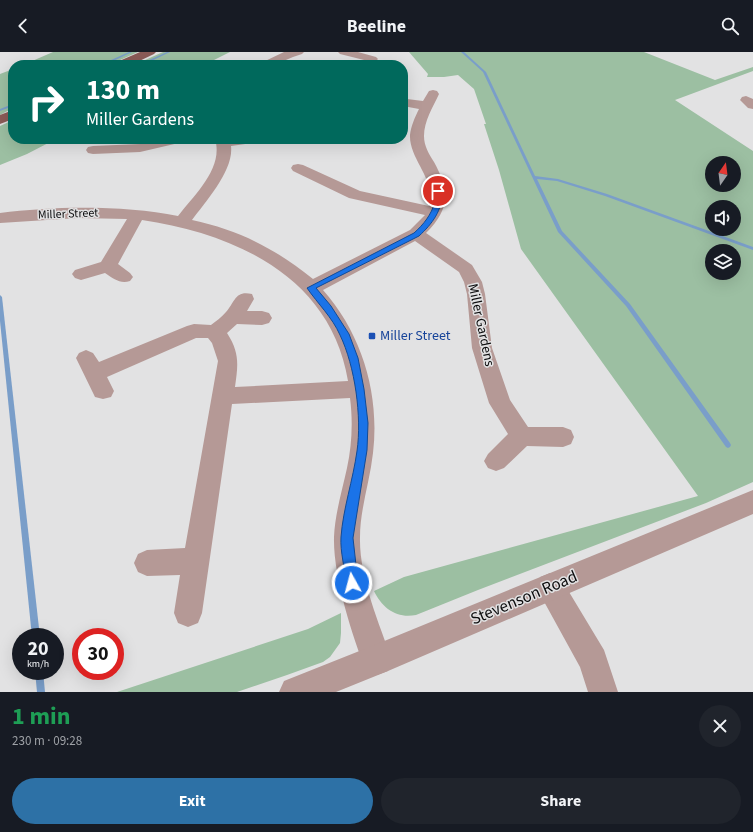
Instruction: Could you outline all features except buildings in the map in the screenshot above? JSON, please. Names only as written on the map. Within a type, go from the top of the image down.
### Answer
[{"type":"main road","points":[[132,60],[150,52]]},
{"type":"street","points":[[275,60],[298,52]]},
{"type":"street","points":[[345,55],[372,59]]},
{"type":"street","points":[[311,288],[416,234],[425,226],[435,212],[439,199],[438,191],[419,148],[417,135],[419,125],[430,100],[408,103]]},
{"type":"street","points":[[93,151],[140,148],[157,144]]},
{"type":"street","points":[[182,222],[220,169],[224,158],[224,144]]},
{"type":"street","points":[[298,168],[327,175],[355,196],[435,212]]},
{"type":"street","name":"Miller Street","points":[[0,218],[82,213],[137,215],[182,222],[237,238],[285,264],[311,288],[328,308],[344,334],[353,358],[359,389],[363,423],[362,450],[347,538],[352,583],[377,660]]},
{"type":"street","points":[[81,274],[108,266],[137,215]]},
{"type":"street","name":"Miller Gardens","points":[[416,234],[466,269],[473,282],[484,355],[500,403],[522,436]]},
{"type":"street","points":[[108,266],[124,277]]},
{"type":"street","points":[[215,332],[233,317],[245,299]]},
{"type":"street","points":[[233,317],[262,318]]},
{"type":"street","points":[[95,374],[194,331],[205,330],[215,332],[223,342],[228,361],[188,613]]},
{"type":"street","points":[[223,396],[359,389]]},
{"type":"street","points":[[496,461],[522,436],[563,437]]},
{"type":"street","name":"Stevenson Road","points":[[295,692],[377,660],[753,502]]},
{"type":"street","points":[[148,563],[197,561]]},
{"type":"street","points":[[550,587],[593,661],[603,692]]},
{"type":"green space","points":[[53,52],[138,52],[120,60],[35,60]]},
{"type":"green space","points":[[163,52],[230,52],[214,60],[145,60]]},
{"type":"green space","points":[[409,52],[644,52],[715,80],[753,67],[753,71],[675,100],[753,151],[753,482],[706,503],[416,615],[409,616],[396,614],[391,611],[381,602],[374,591],[404,577],[698,496],[521,249],[499,170],[484,124],[486,124],[474,89],[458,75],[427,77],[428,74]]},
{"type":"green space","points":[[8,71],[8,111],[0,115],[0,74]]},
{"type":"green space","points":[[8,122],[8,144],[46,144],[0,165],[0,126]]},
{"type":"green space","points":[[341,613],[340,643],[330,657],[323,662],[287,675],[237,692],[117,692],[308,629]]},
{"type":"waterway","points":[[113,60],[131,52]]},
{"type":"waterway","points":[[151,60],[169,52]]},
{"type":"waterway","points":[[462,52],[484,72],[560,232],[628,305],[728,445]]},
{"type":"waterway","points":[[0,110],[8,107]]},
{"type":"waterway","points":[[534,177],[557,180],[606,195],[753,249]]},
{"type":"waterway","points":[[0,297],[35,628]]},
{"type":"waterway","points":[[40,680],[41,692]]},
{"type":"place","name":"Miller Street","points":[[372,336]]},
{"type":"route","points":[[352,583],[347,538],[362,450],[363,423],[359,389],[353,358],[344,334],[328,308],[311,288],[416,234],[425,226],[435,212],[439,199],[438,191]]}]
